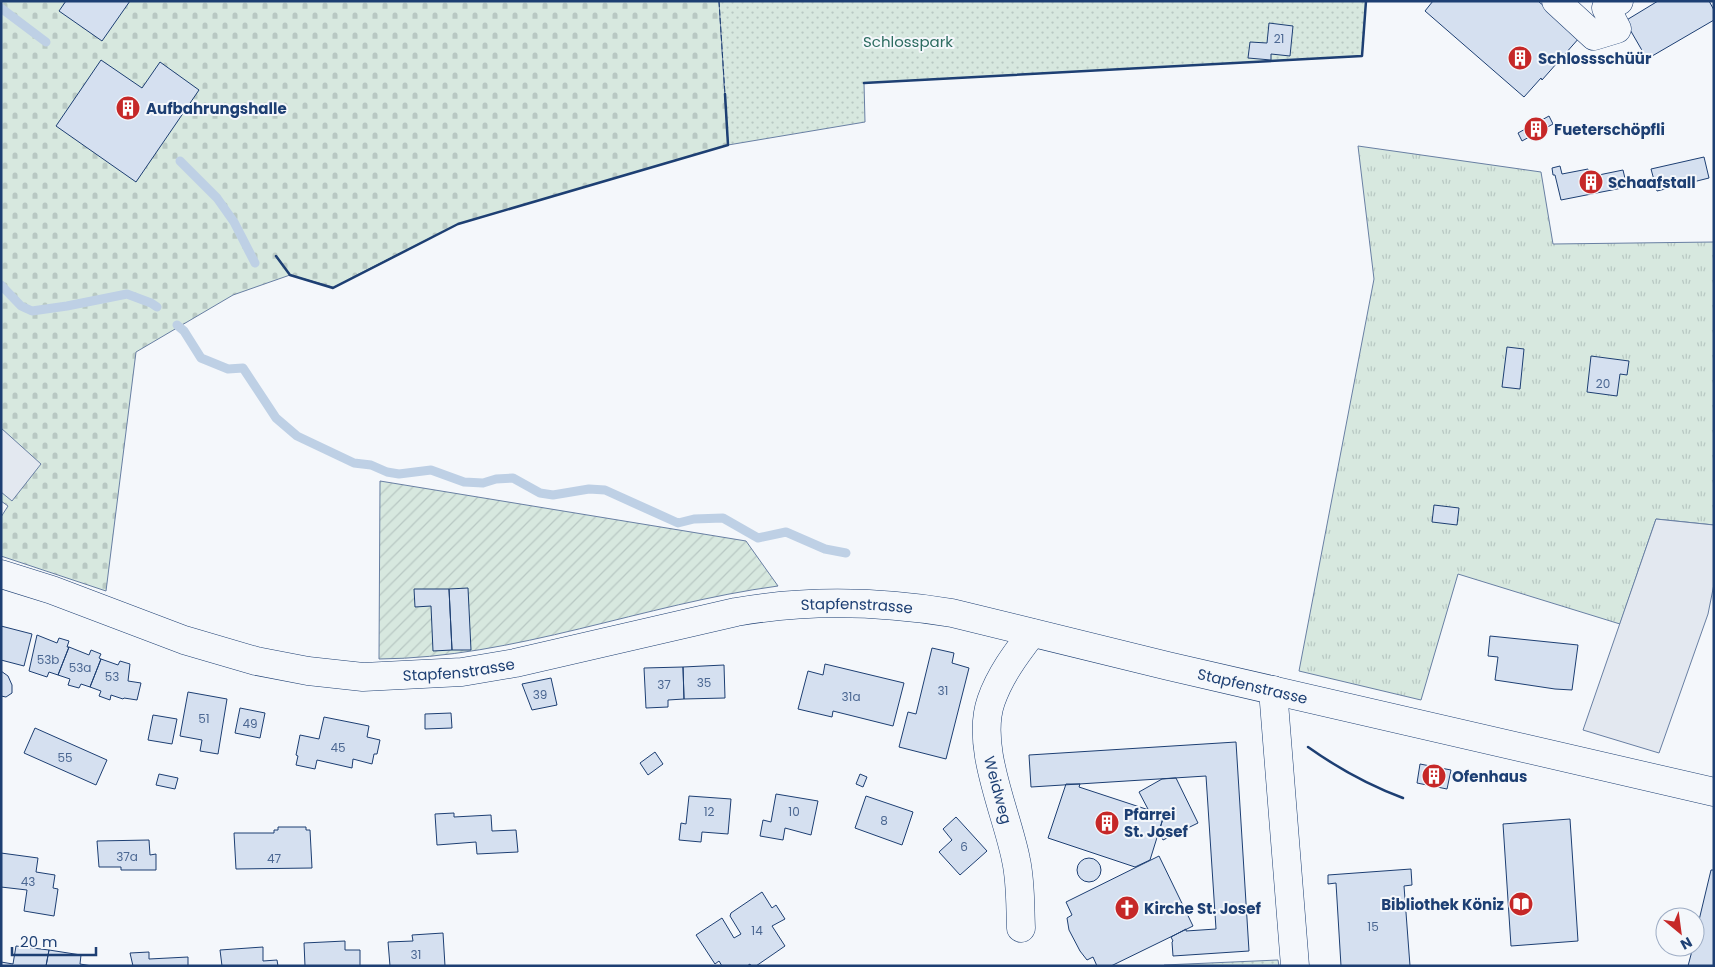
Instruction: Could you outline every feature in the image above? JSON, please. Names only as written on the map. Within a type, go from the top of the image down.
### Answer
[{"type":"street","points":[[1556,1],[1594,36],[1618,29],[1606,8],[1619,1]]},
{"type":"street","name":"Stapfenstrasse","points":[[1,574],[52,590],[184,640],[256,661],[308,671],[363,677],[434,674],[489,668],[768,606],[870,603],[918,608],[952,613],[1273,690],[1714,792]]},
{"type":"street","name":"Weidweg","points":[[1021,928],[1017,862],[988,751],[987,725],[991,702],[1005,670],[1032,633]]},
{"type":"street","points":[[1273,690],[1295,966]]},
{"type":"green space","points":[[1,1],[719,1],[728,145],[458,224],[333,287],[290,275],[233,295],[136,352],[106,591],[1,556],[1,517],[8,506],[1,501]]},
{"type":"green space","name":"Schlosspark","points":[[719,1],[1366,1],[1362,56],[864,83],[865,122],[728,145]]},
{"type":"green space","points":[[1358,146],[1541,172],[1553,244],[1714,242],[1714,525],[1656,519],[1620,624],[1458,574],[1421,700],[1299,671],[1374,279]]},
{"type":"green space","points":[[380,481],[746,541],[778,586],[728,594],[480,650],[430,656],[379,659]]},
{"type":"green space","points":[[1278,960],[1279,966],[1164,966],[1164,965]]},
{"type":"shaded area","points":[[1,428],[41,464],[12,501],[1,492]]},
{"type":"shaded area","points":[[1656,519],[1714,525],[1714,584],[1708,614],[1659,753],[1583,730]]},
{"type":"building","points":[[66,1],[130,1],[102,41],[59,11]]},
{"type":"building","name":"Schlossschüür","points":[[1433,1],[1538,1],[1580,37],[1542,80],[1541,78],[1524,97],[1425,11]]},
{"type":"building","points":[[1658,1],[1709,1],[1714,10],[1714,20],[1647,59],[1625,21]]},
{"type":"building","points":[[1269,23],[1293,26],[1290,56],[1271,54],[1271,60],[1248,58],[1250,42],[1267,43]]},
{"type":"building","name":"Aufbahrungshalle","points":[[101,60],[142,88],[160,62],[199,90],[136,182],[56,126]]},
{"type":"building","name":"Fueterschöpfli","points":[[1549,116],[1553,124],[1522,141],[1518,133]]},
{"type":"building","points":[[1704,157],[1709,178],[1657,191],[1651,169]]},
{"type":"building","name":"Schaafstall","points":[[1560,166],[1562,174],[1588,169],[1589,177],[1623,170],[1627,187],[1561,200],[1552,168]]},
{"type":"building","points":[[1507,347],[1524,349],[1520,389],[1502,387]]},
{"type":"building","points":[[1591,356],[1629,361],[1627,375],[1620,374],[1617,396],[1587,392]]},
{"type":"building","points":[[1434,505],[1459,508],[1457,525],[1432,522]]},
{"type":"building","points":[[468,588],[471,650],[452,650],[449,589]]},
{"type":"building","points":[[414,589],[449,589],[452,650],[433,651],[431,606],[415,607]]},
{"type":"building","points":[[1,626],[32,634],[24,666],[1,660]]},
{"type":"building","points":[[37,635],[57,643],[59,638],[69,641],[67,647],[69,647],[58,675],[49,672],[47,677],[29,671]]},
{"type":"building","points":[[1490,636],[1578,645],[1572,690],[1495,680],[1498,657],[1488,656]]},
{"type":"building","points":[[69,647],[89,655],[91,650],[101,654],[99,658],[101,659],[90,687],[81,684],[79,688],[68,685],[70,679],[58,675]]},
{"type":"building","points":[[932,648],[954,653],[952,663],[969,668],[946,759],[899,747],[908,712],[916,714]]},
{"type":"building","points":[[101,659],[118,665],[120,661],[130,664],[128,681],[141,683],[137,700],[123,699],[111,695],[110,700],[99,696],[101,691],[90,687]]},
{"type":"building","points":[[825,664],[904,683],[893,726],[833,711],[832,717],[798,709],[808,671],[823,675]]},
{"type":"building","points":[[724,665],[725,698],[684,699],[683,667]]},
{"type":"building","points":[[683,667],[684,699],[668,700],[668,707],[646,708],[644,668]]},
{"type":"building","points":[[1,671],[8,676],[12,685],[12,693],[6,697],[1,696]]},
{"type":"building","points":[[551,678],[557,705],[532,710],[522,684]]},
{"type":"building","points":[[188,692],[227,699],[218,754],[200,751],[202,740],[180,736]]},
{"type":"building","points":[[240,708],[265,713],[260,738],[235,733]]},
{"type":"building","points":[[451,713],[452,728],[425,729],[425,714]]},
{"type":"building","points":[[153,715],[177,719],[172,744],[148,740]]},
{"type":"building","points":[[324,717],[369,726],[367,737],[380,740],[377,754],[374,754],[372,764],[353,759],[352,768],[317,760],[315,769],[296,765],[300,735],[319,739]]},
{"type":"building","points":[[35,728],[107,760],[96,785],[24,753]]},
{"type":"building","points":[[1236,742],[1249,951],[1173,956],[1173,941],[1171,937],[1186,929],[1186,931],[1216,929],[1206,776],[1031,787],[1029,755]]},
{"type":"building","points":[[655,752],[663,764],[648,775],[640,763]]},
{"type":"building","name":"Ofenhaus","points":[[1420,764],[1451,770],[1447,789],[1417,783]]},
{"type":"building","points":[[159,774],[178,778],[175,789],[156,785]]},
{"type":"building","points":[[860,774],[867,777],[863,787],[856,784]]},
{"type":"building","points":[[1176,778],[1198,823],[1163,840],[1159,832],[1164,815],[1149,811],[1139,792],[1162,779]]},
{"type":"building","name":"Pfarrei St. Josef","points":[[1066,784],[1080,784],[1079,787],[1164,815],[1150,860],[1135,867],[1048,838]]},
{"type":"building","points":[[776,794],[818,801],[811,835],[785,828],[783,840],[760,836],[763,820],[771,822]]},
{"type":"building","points":[[689,796],[731,799],[728,834],[702,832],[701,842],[679,840],[681,823],[686,824]]},
{"type":"building","points":[[866,796],[913,812],[902,845],[855,828]]},
{"type":"building","points":[[454,813],[454,817],[491,815],[492,831],[516,830],[518,852],[477,854],[476,842],[437,845],[435,814]]},
{"type":"building","points":[[956,817],[987,851],[960,875],[939,852],[952,840],[943,829]]},
{"type":"building","points":[[1570,819],[1578,941],[1511,946],[1503,824]]},
{"type":"building","points":[[278,827],[306,827],[306,830],[310,830],[312,868],[236,869],[234,833],[274,833],[274,830],[278,830]]},
{"type":"building","points":[[149,840],[150,855],[156,854],[156,870],[121,870],[121,867],[99,867],[97,841]]},
{"type":"building","points":[[1,853],[38,858],[36,872],[55,875],[53,888],[58,889],[54,916],[24,911],[27,890],[1,887]]},
{"type":"building","name":"Kirche St. Josef","points":[[1159,856],[1193,926],[1111,966],[1097,966],[1093,957],[1087,960],[1069,930],[1067,918],[1072,915],[1066,902]]},
{"type":"building","points":[[1089,858],[1097,862],[1101,870],[1097,878],[1089,882],[1081,878],[1077,870],[1081,862]]},
{"type":"building","points":[[1411,869],[1412,885],[1404,886],[1410,966],[1341,966],[1336,883],[1328,884],[1328,875]]},
{"type":"building","points":[[1711,870],[1714,870],[1714,966],[1688,966],[1690,957],[1705,957],[1705,907],[1702,907]]},
{"type":"building","points":[[762,892],[772,908],[776,905],[785,919],[772,926],[785,946],[756,966],[751,966],[750,964],[747,966],[722,966],[719,961],[715,964],[696,935],[722,918],[734,938],[741,934],[730,916],[731,913]]},
{"type":"building","points":[[443,933],[445,966],[390,966],[388,942],[413,941],[412,935]]},
{"type":"building","points":[[345,941],[345,950],[360,950],[360,966],[305,966],[304,943]]},
{"type":"building","points":[[16,946],[49,950],[46,966],[1,966],[1,962],[13,964]]},
{"type":"building","points":[[263,947],[263,961],[277,960],[278,966],[222,966],[220,950]]},
{"type":"building","points":[[49,950],[81,955],[80,964],[92,966],[46,966]]},
{"type":"building","points":[[149,952],[149,959],[188,957],[188,966],[133,966],[130,953]]},
{"type":"waterway","points":[[1,8],[46,42]]},
{"type":"waterway","points":[[180,161],[217,198],[234,222],[255,263]]},
{"type":"waterway","points":[[1,285],[21,306],[32,311],[127,294],[157,307]]},
{"type":"waterway","points":[[177,325],[184,331],[201,358],[228,369],[243,368],[276,418],[297,436],[354,463],[371,465],[387,472],[399,474],[431,470],[464,482],[483,483],[496,479],[513,478],[540,493],[553,495],[589,489],[605,490],[678,523],[694,519],[723,518],[758,538],[786,532],[825,549],[846,553]]},
{"type":"fence","points":[[719,1],[725,94]]},
{"type":"wall","points":[[864,83],[1362,56],[1366,1]]},
{"type":"wall","points":[[276,256],[290,275],[333,288],[458,224],[728,145],[725,94]]},
{"type":"wall","points":[[1308,747],[1354,776],[1403,798]]},
{"type":"place","name":"Schlossschüür","points":[[1520,58]]},
{"type":"place","name":"Aufbahrungshalle","points":[[128,108]]},
{"type":"place","name":"Fueterschöpfli","points":[[1536,129]]},
{"type":"place","name":"Schaafstall","points":[[1591,182]]},
{"type":"place","name":"Ofenhaus","points":[[1434,776]]},
{"type":"place","name":"Pfarrei St. Josef","points":[[1107,823]]},
{"type":"place","name":"Bibliothek Köniz","points":[[1521,904]]},
{"type":"place","name":"Kirche St. Josef","points":[[1127,908]]}]
